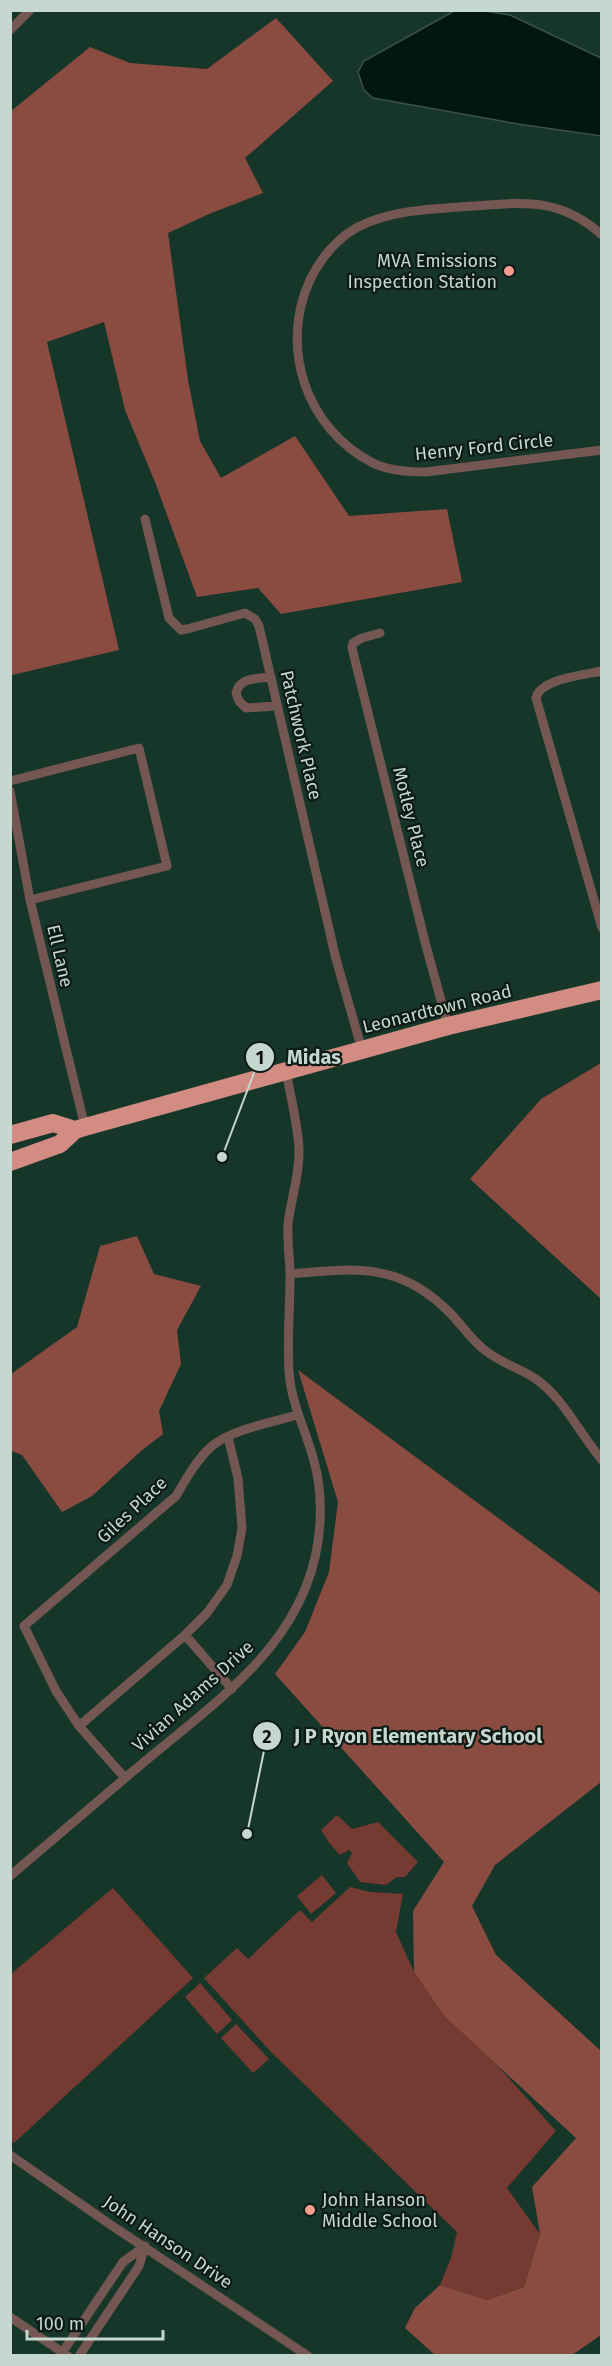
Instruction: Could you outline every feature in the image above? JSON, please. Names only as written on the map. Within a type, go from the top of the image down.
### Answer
[{"type":"highway","name":"Leonardtown Road","points":[[10,1162],[60,1144],[80,1129],[448,1026],[602,990]]},
{"type":"highway","name":"Leonardtown Road","points":[[10,1134],[53,1123],[80,1129]]},
{"type":"street","points":[[10,30],[30,10]]},
{"type":"street","name":"Henry Ford Circle","points":[[602,235],[570,213],[556,207],[526,202],[425,210],[374,221],[357,228],[344,237],[315,270],[300,305],[296,341],[301,375],[312,402],[342,441],[374,464],[400,471],[426,472],[602,450]]},
{"type":"street","name":"Patchwork Place","points":[[145,519],[165,604],[173,624],[181,630],[245,613],[251,615],[259,626],[336,959],[362,1050]]},
{"type":"street","name":"Motley Place","points":[[380,633],[362,638],[353,643],[352,648],[448,1026]]},
{"type":"street","points":[[602,671],[548,684],[539,689],[536,698],[602,928]]},
{"type":"street","points":[[270,677],[247,680],[241,683],[236,693],[239,701],[246,708],[277,706]]},
{"type":"street","points":[[10,781],[139,748],[167,866],[30,900]]},
{"type":"street","name":"Ell Lane","points":[[10,791],[30,900],[80,1129]]},
{"type":"street","name":"Vivian Adams Drive","points":[[10,1876],[232,1689],[269,1651],[280,1636],[299,1605],[312,1569],[320,1523],[320,1483],[297,1415],[289,1371],[288,1225],[299,1171],[299,1148],[286,1070]]},
{"type":"street","points":[[290,1274],[331,1270],[371,1271],[413,1284],[451,1314],[478,1345],[492,1356],[537,1380],[559,1400],[602,1460]]},
{"type":"street","name":"Giles Place","points":[[79,1726],[56,1692],[24,1626],[176,1496],[189,1474],[212,1446],[228,1437],[297,1415]]},
{"type":"street","points":[[125,1778],[79,1726],[185,1635],[207,1613],[227,1585],[237,1556],[242,1528],[238,1478],[228,1437]]},
{"type":"street","points":[[185,1635],[232,1689]]},
{"type":"street","name":"John Hanson Drive","points":[[10,2155],[308,2355]]},
{"type":"street","points":[[10,2317],[63,2354],[123,2262],[145,2246]]},
{"type":"street","points":[[79,2355],[139,2266],[145,2246]]},
{"type":"shaded area","points":[[454,11],[485,11],[510,15],[601,58],[601,136],[518,124],[373,98],[364,90],[358,72],[364,61]]},
{"type":"shaded area","points":[[276,18],[333,81],[245,158],[263,193],[168,233],[188,380],[200,441],[221,478],[295,436],[349,516],[447,509],[462,582],[281,614],[258,588],[197,597],[155,482],[125,410],[104,322],[47,342],[119,650],[12,675],[11,111],[90,47],[130,63],[207,69]]},
{"type":"shaded area","points":[[601,1063],[601,1299],[470,1179],[541,1099]]},
{"type":"shaded area","points":[[137,1236],[154,1274],[201,1286],[177,1330],[181,1364],[159,1411],[163,1434],[92,1496],[62,1512],[22,1455],[11,1451],[11,1374],[77,1327],[100,1246]]},
{"type":"shaded area","points":[[298,1370],[601,1594],[601,1782],[495,1865],[472,1906],[496,1955],[601,2051],[601,2335],[572,2355],[435,2355],[405,2328],[415,2308],[440,2285],[487,2300],[524,2287],[540,2234],[532,2187],[576,2138],[444,2016],[414,1972],[413,1911],[444,1862],[275,1674],[305,1632],[329,1572],[338,1502]]},
{"type":"shaded area","points":[[337,1815],[352,1829],[378,1822],[418,1862],[405,1877],[397,1877],[386,1885],[360,1882],[347,1863],[352,1853],[349,1850],[340,1855],[321,1830]]},
{"type":"shaded area","points":[[322,1875],[336,1893],[311,1914],[297,1896]]},
{"type":"shaded area","points":[[350,1887],[370,1892],[403,1894],[396,1932],[414,1972],[444,2016],[497,2065],[556,2131],[507,2188],[540,2234],[524,2287],[487,2300],[440,2285],[451,2258],[457,2232],[271,2052],[204,1978],[237,1948],[248,1959],[300,1910],[312,1922]]},
{"type":"shaded area","points":[[113,1888],[193,1978],[14,2143],[10,2140],[11,1974]]},
{"type":"shaded area","points":[[200,1983],[232,2020],[217,2034],[185,1997]]},
{"type":"shaded area","points":[[236,2024],[269,2059],[253,2073],[221,2038]]},
{"type":"place","name":"MVA Emissions Inspection Station","points":[[509,271]]},
{"type":"place","name":"Midas","points":[[222,1157]]},
{"type":"place","name":"J P Ryon Elementary School","points":[[247,1834]]},
{"type":"place","name":"John Hanson Middle School","points":[[310,2210]]}]
